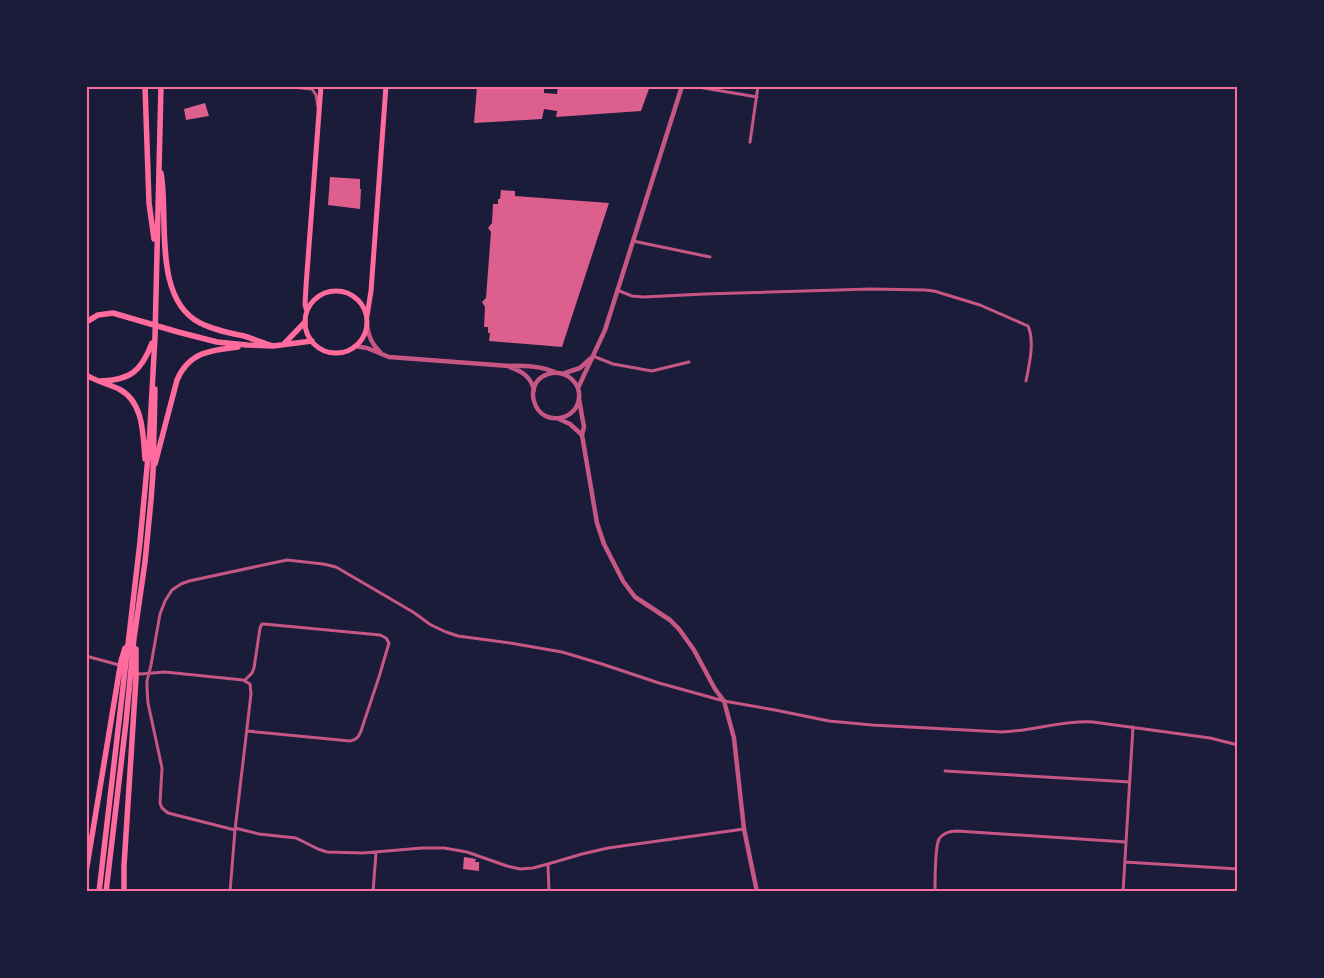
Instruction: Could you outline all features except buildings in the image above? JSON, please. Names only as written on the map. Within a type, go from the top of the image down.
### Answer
[{"type":"main road","points":[[145,86],[149,203],[156,252]]},
{"type":"main road","points":[[150,474],[149,446],[155,337],[161,86]]},
{"type":"main road","points":[[307,312],[305,305],[306,286],[322,86]]},
{"type":"main road","points":[[367,316],[363,306],[356,298],[347,293],[331,292],[321,295],[313,302],[307,312],[305,322],[307,332],[312,341],[323,350],[332,353],[347,351],[355,346],[362,339],[367,325],[386,86]]},
{"type":"main road","points":[[159,161],[163,187],[168,267],[173,292],[179,303],[187,313],[201,323],[273,346]]},
{"type":"main road","points":[[86,322],[98,315],[113,313],[199,338],[246,346]]},
{"type":"main road","points":[[284,344],[305,322]]},
{"type":"main road","points":[[97,381],[118,379],[135,371],[146,358],[155,337]]},
{"type":"main road","points":[[99,892],[128,675],[139,550],[150,474],[177,380],[188,362],[200,354],[246,346],[273,346],[312,341]]},
{"type":"main road","points":[[86,375],[124,392],[137,409],[142,425],[150,474]]},
{"type":"main road","points":[[106,892],[126,722],[131,637]]},
{"type":"main road","points":[[86,872],[128,675]]},
{"type":"main road","points":[[124,892],[128,675]]},
{"type":"street","points":[[280,86],[314,87],[319,111]]},
{"type":"street","points":[[578,388],[602,337],[682,86]]},
{"type":"street","points":[[692,86],[757,96]]},
{"type":"street","points":[[750,142],[758,86]]},
{"type":"street","points":[[633,242],[710,257]]},
{"type":"street","points":[[617,290],[632,296],[643,297],[871,289],[934,291],[980,306],[1028,326],[1031,339],[1026,381]]},
{"type":"street","points":[[367,325],[368,336],[384,356]]},
{"type":"street","points":[[355,346],[396,358],[543,368],[563,373],[573,379],[578,388],[584,427],[582,435],[597,522],[604,544],[623,582],[635,597],[670,620],[679,629],[694,650],[715,689],[724,701],[734,738],[744,829],[757,892]]},
{"type":"street","points":[[593,356],[613,364],[652,372],[690,362]]},
{"type":"street","points":[[563,373],[580,368],[593,356]]},
{"type":"street","points":[[509,366],[524,374],[533,385],[534,400],[538,410],[547,417],[559,418],[567,416],[574,411],[579,399]]},
{"type":"street","points":[[534,390],[536,383],[541,378],[546,374],[556,372]]},
{"type":"street","points":[[559,418],[570,424],[582,435]]},
{"type":"street","points":[[744,829],[608,848],[526,869],[514,868],[467,852],[444,848],[344,853],[323,851],[296,838],[259,834],[168,812],[161,805],[160,800],[162,768],[147,695],[147,684],[164,601],[172,590],[181,584],[189,582],[281,561],[292,560],[323,564],[336,567],[431,625],[452,634],[466,638],[510,643],[571,654],[659,683],[724,701],[829,721],[864,725],[1002,732],[1087,721],[1210,738],[1238,745]]},
{"type":"street","points":[[245,680],[254,671],[260,628],[264,624],[384,636],[388,639],[388,652],[359,734],[354,740],[247,731]]},
{"type":"street","points":[[86,656],[116,664],[140,674],[165,672],[245,680],[250,684],[251,690],[235,829],[230,892]]},
{"type":"street","points":[[1123,892],[1133,727]]},
{"type":"street","points":[[945,770],[1130,782]]},
{"type":"street","points":[[935,892],[939,840],[947,832],[960,831],[1126,842]]},
{"type":"street","points":[[373,892],[376,852]]},
{"type":"street","points":[[1125,862],[1238,868]]},
{"type":"street","points":[[548,864],[549,892]]}]
